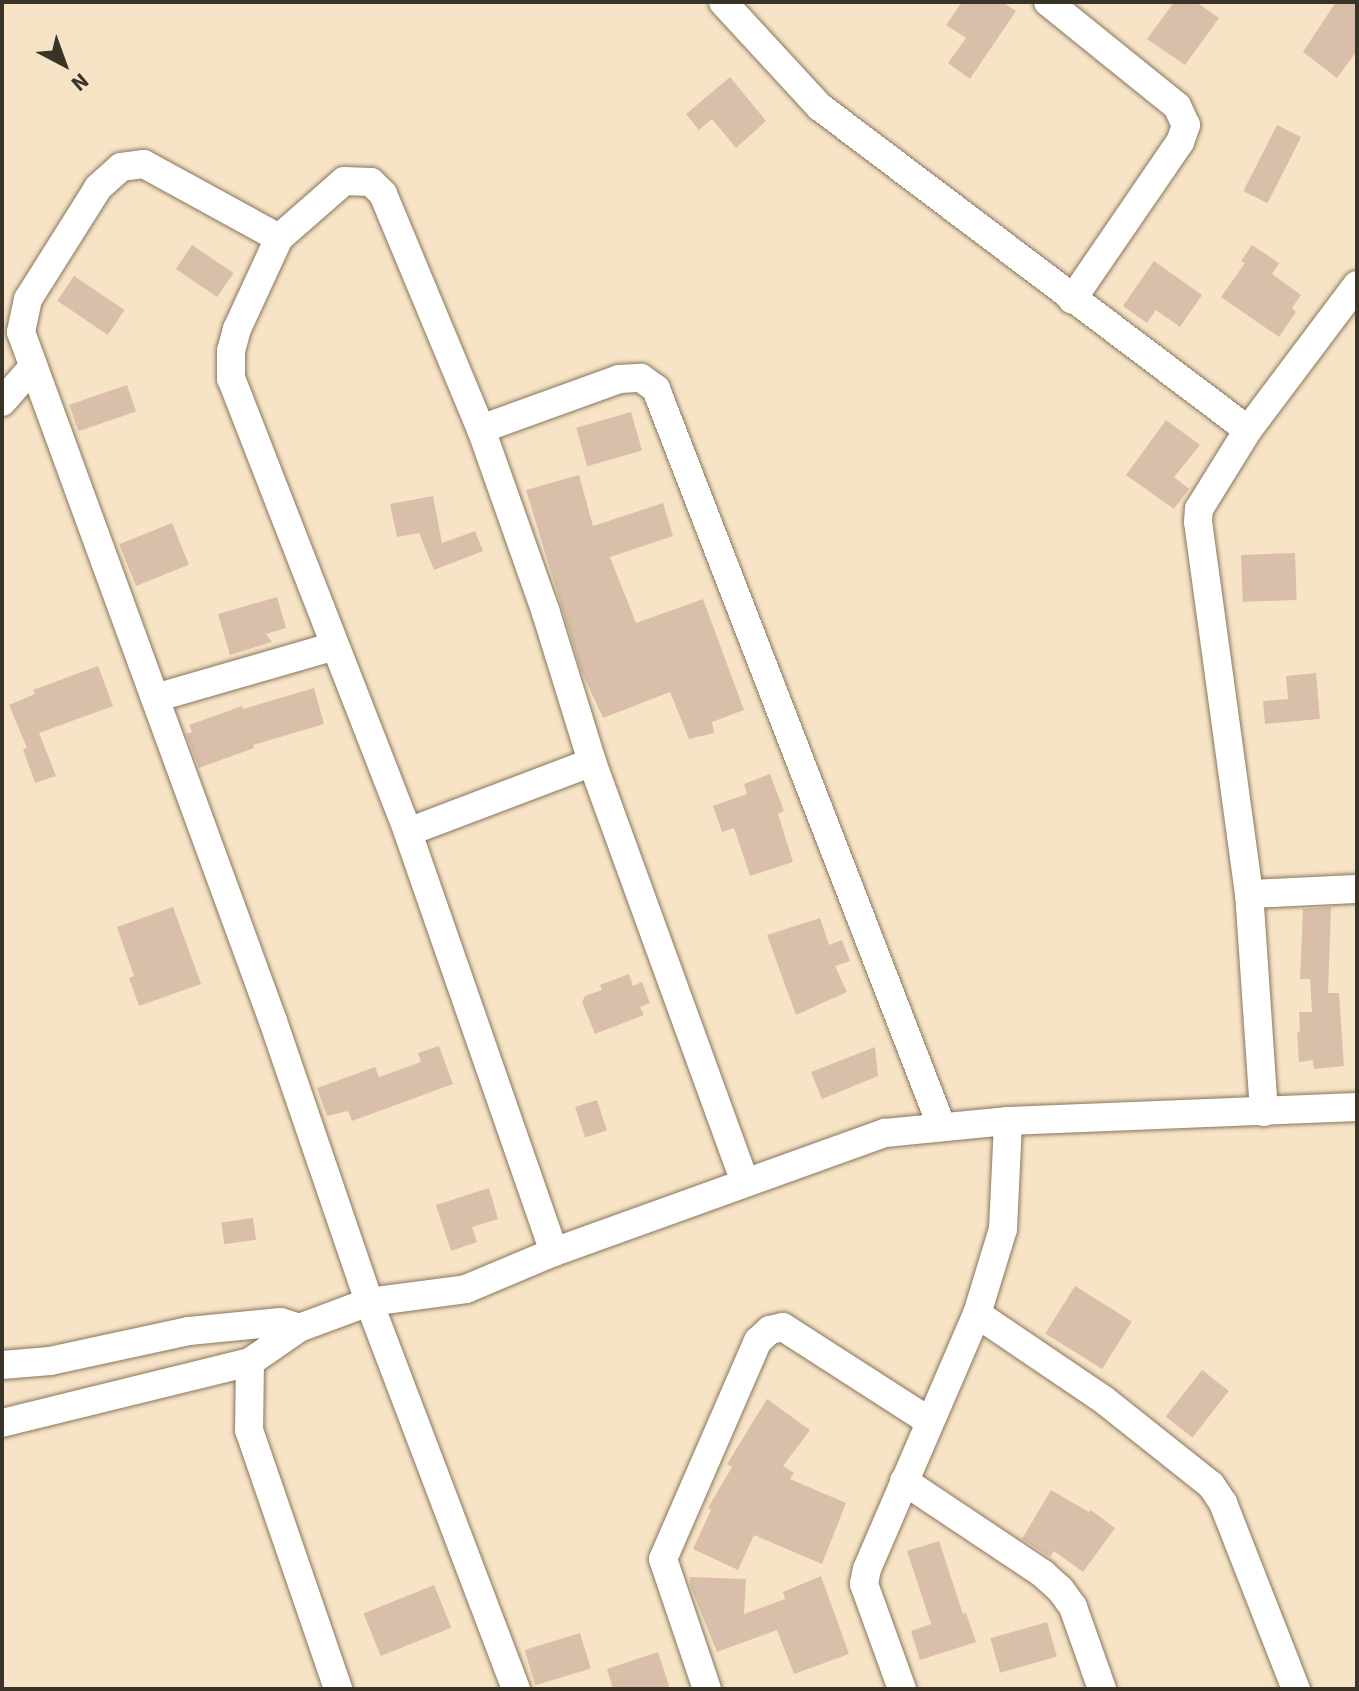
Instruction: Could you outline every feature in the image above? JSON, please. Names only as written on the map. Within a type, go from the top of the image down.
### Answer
[{"type":"street","points":[[723,2],[820,107],[1248,430]]},
{"type":"street","points":[[1048,2],[1177,106],[1186,125],[1180,142],[1072,300]]},
{"type":"street","points":[[279,238],[144,164],[121,167],[98,188],[28,299],[21,332],[273,1021],[369,1302],[516,1689]]},
{"type":"street","points":[[554,1252],[408,832],[231,379],[231,351],[237,329],[279,238],[344,181],[371,182],[383,194],[481,429],[546,613],[592,762],[745,1182]]},
{"type":"street","points":[[1264,1112],[1249,894],[1198,522],[1199,509],[1248,430],[1357,285]]},
{"type":"street","points":[[2,402],[33,367]]},
{"type":"street","points":[[481,429],[619,379],[641,378],[656,389],[941,1125]]},
{"type":"street","points":[[155,698],[335,646]]},
{"type":"street","points":[[408,832],[592,762]]},
{"type":"street","points":[[1249,894],[1357,889]]},
{"type":"street","points":[[2,1423],[250,1362],[299,1328],[369,1302],[466,1289],[554,1252],[885,1133],[941,1125],[1008,1121],[1357,1107]]},
{"type":"street","points":[[902,1689],[864,1584],[929,1421],[977,1314],[1003,1229],[1008,1121]]},
{"type":"street","points":[[977,1314],[1104,1400],[1211,1485],[1223,1503],[1296,1689]]},
{"type":"street","points":[[2,1365],[50,1361],[189,1331],[281,1322],[299,1328]]},
{"type":"street","points":[[707,1689],[663,1559],[758,1341],[770,1330],[783,1327],[929,1421]]},
{"type":"street","points":[[250,1362],[249,1430],[338,1689]]},
{"type":"street","points":[[904,1481],[1060,1589],[1073,1607],[1102,1689]]},
{"type":"building","points":[[962,2],[1002,2],[1016,11],[970,79],[948,63],[966,38],[946,25]]},
{"type":"building","points":[[1174,2],[1196,2],[1219,18],[1185,65],[1147,39]]},
{"type":"building","points":[[1336,2],[1357,2],[1357,51],[1337,78],[1303,52]]},
{"type":"building","points":[[730,77],[766,121],[736,148],[712,119],[699,130],[686,114]]},
{"type":"building","points":[[1277,125],[1301,137],[1267,203],[1243,191]]},
{"type":"building","points":[[192,245],[233,273],[217,297],[176,269]]},
{"type":"building","points":[[1252,245],[1279,263],[1272,274],[1301,295],[1292,308],[1296,312],[1279,337],[1221,297],[1245,263],[1241,261]]},
{"type":"building","points":[[1154,261],[1202,295],[1180,327],[1156,310],[1147,323],[1123,306]]},
{"type":"building","points":[[74,276],[125,310],[108,335],[57,301]]},
{"type":"building","points":[[127,385],[136,411],[78,431],[69,405]]},
{"type":"building","points":[[631,412],[642,450],[587,466],[576,428]]},
{"type":"building","points":[[1166,420],[1200,445],[1174,477],[1189,489],[1174,509],[1126,475]]},
{"type":"building","points":[[579,475],[593,526],[663,503],[673,536],[610,557],[636,623],[703,599],[744,710],[712,722],[714,733],[689,739],[670,692],[603,718],[581,670],[526,490]]},
{"type":"building","points":[[433,496],[442,543],[475,531],[483,551],[434,570],[419,533],[397,537],[390,504]]},
{"type":"building","points":[[172,523],[189,565],[136,586],[119,544]]},
{"type":"building","points":[[1295,553],[1297,600],[1243,602],[1241,555]]},
{"type":"building","points":[[277,597],[286,628],[266,634],[272,642],[230,655],[218,614]]},
{"type":"building","points":[[98,666],[113,706],[39,733],[56,776],[35,783],[23,749],[27,748],[9,705],[35,694],[33,690]]},
{"type":"building","points":[[1316,673],[1320,719],[1265,724],[1263,701],[1288,699],[1286,676]]},
{"type":"building","points":[[314,688],[324,724],[253,745],[254,748],[199,768],[186,734],[192,732],[189,725],[242,706],[243,709]]},
{"type":"building","points":[[770,774],[784,811],[778,814],[793,862],[750,876],[734,828],[722,832],[713,806],[747,794],[744,784]]},
{"type":"building","points":[[173,907],[201,984],[139,1006],[129,978],[134,976],[117,927]]},
{"type":"building","points":[[1331,907],[1328,993],[1339,993],[1344,1066],[1314,1069],[1313,1060],[1299,1062],[1299,1012],[1312,1012],[1310,979],[1300,979],[1303,909]]},
{"type":"building","points":[[820,918],[829,945],[842,940],[850,961],[835,966],[847,992],[796,1015],[767,935]]},
{"type":"building","points":[[629,974],[633,986],[642,982],[650,1003],[640,1007],[644,1015],[595,1034],[582,1002],[585,996],[602,990],[600,985]]},
{"type":"building","points":[[439,1046],[453,1084],[352,1121],[348,1111],[327,1116],[317,1088],[375,1067],[379,1077],[421,1062],[418,1053]]},
{"type":"building","points":[[875,1047],[878,1076],[822,1099],[811,1072]]},
{"type":"building","points":[[597,1100],[607,1130],[585,1138],[575,1107]]},
{"type":"building","points":[[489,1188],[498,1219],[472,1227],[477,1242],[451,1251],[436,1205]]},
{"type":"building","points":[[253,1218],[256,1240],[224,1244],[221,1222]]},
{"type":"building","points":[[1075,1286],[1132,1322],[1102,1369],[1045,1333]]},
{"type":"building","points":[[1202,1370],[1229,1391],[1192,1437],[1166,1416]]},
{"type":"building","points":[[767,1399],[810,1430],[783,1466],[794,1473],[790,1479],[846,1503],[822,1564],[754,1535],[738,1570],[693,1549],[711,1510],[708,1508],[732,1467],[727,1464]]},
{"type":"building","points":[[1051,1490],[1089,1512],[1091,1510],[1115,1528],[1083,1572],[1054,1551],[1050,1557],[1022,1539]]},
{"type":"building","points":[[939,1541],[963,1614],[966,1613],[976,1642],[920,1660],[911,1631],[931,1624],[907,1551]]},
{"type":"building","points":[[821,1576],[849,1654],[794,1674],[777,1630],[717,1652],[690,1585],[690,1577],[746,1579],[744,1614],[785,1599],[783,1592]]},
{"type":"building","points":[[434,1585],[451,1628],[381,1656],[364,1613]]},
{"type":"building","points":[[1047,1622],[1057,1657],[1000,1673],[990,1638]]},
{"type":"building","points":[[580,1633],[591,1668],[535,1685],[525,1650]]},
{"type":"building","points":[[658,1652],[670,1689],[613,1689],[607,1669]]}]
